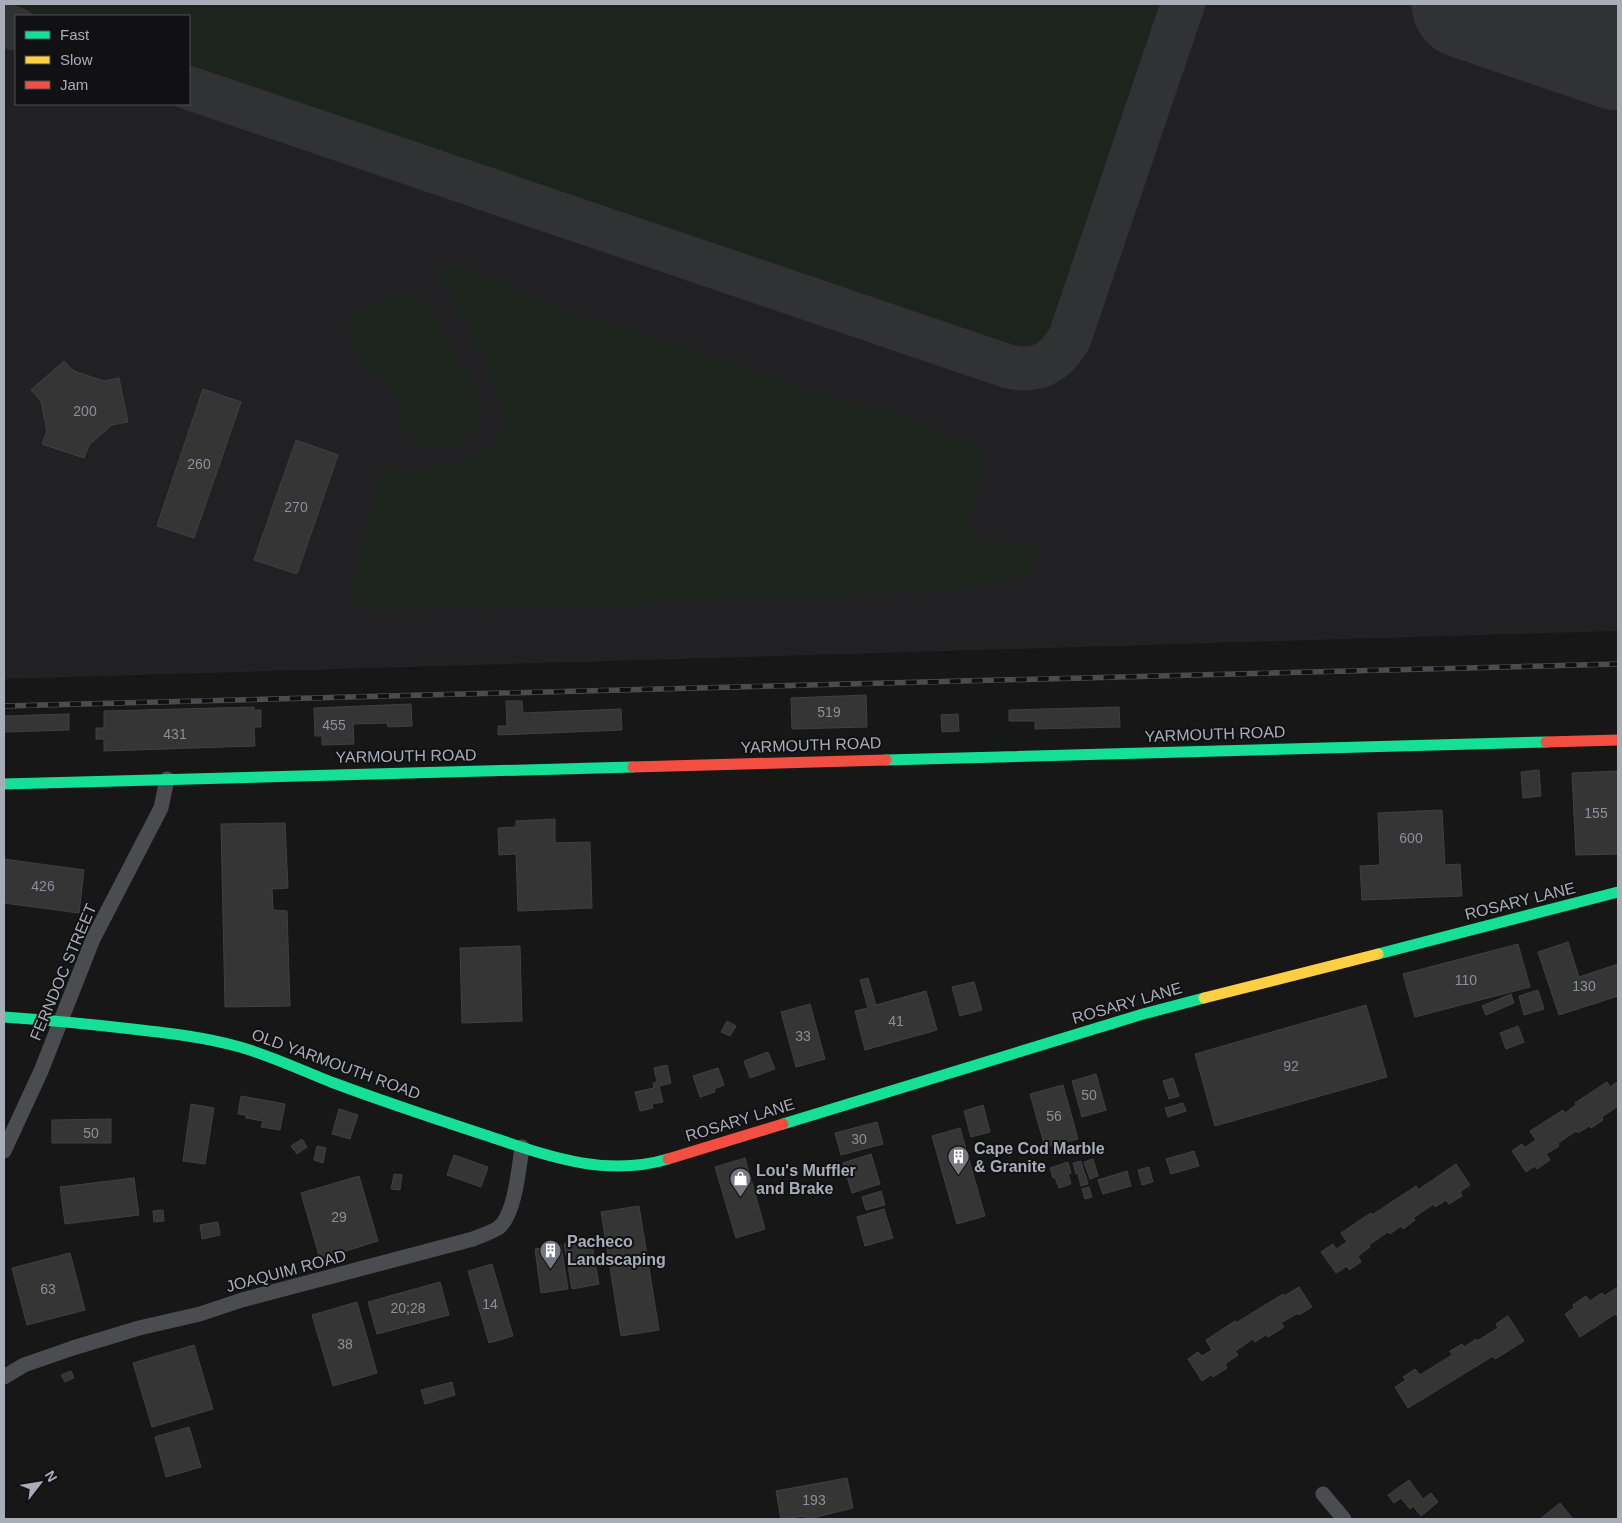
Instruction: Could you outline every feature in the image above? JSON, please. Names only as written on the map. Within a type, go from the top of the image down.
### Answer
[{"type":"street","name":"YARMOUTH ROAD","points":[[4,784],[1618,740]]},
{"type":"street","name":"FERNDOC STREET","points":[[4,1151],[28,1103],[93,939],[161,808],[167,779]]},
{"type":"street","name":"ROSARY LANE","points":[[651,1164],[1143,1014],[1618,892]]},
{"type":"street","name":"OLD YARMOUTH ROAD","points":[[4,1017],[60,1021],[186,1036],[240,1047],[522,1147],[601,1166],[631,1168],[651,1164]]},
{"type":"street","name":"JOAQUIM ROAD","points":[[4,1377],[24,1365],[131,1330],[200,1314],[242,1300],[473,1239],[499,1227],[508,1212],[515,1192],[522,1147]]},
{"type":"street","points":[[1323,1494],[1344,1519]]},
{"type":"shaded area","points":[[4,4],[1618,4],[1618,631],[4,679]]},
{"type":"shaded area","points":[[4,4],[1167,4],[1057,332],[1044,347],[1037,351],[1024,353],[997,348],[747,261],[605,215],[439,156],[190,72],[190,15],[22,15],[4,8]]},
{"type":"shaded area","points":[[452,261],[567,312],[679,344],[769,374],[798,388],[897,413],[956,437],[975,442],[983,456],[982,474],[971,525],[974,537],[1035,547],[1039,552],[1033,572],[1007,584],[921,593],[616,606],[370,611],[362,608],[354,601],[351,589],[379,474],[385,466],[391,465],[404,472],[456,463],[489,448],[508,424],[492,377],[439,273],[440,263]]},
{"type":"shaded area","points":[[408,290],[424,300],[437,318],[483,403],[479,422],[474,433],[463,443],[442,448],[421,447],[401,425],[398,399],[384,380],[359,358],[348,330],[354,312]]},
{"type":"building","points":[[64,361],[74,371],[104,381],[119,378],[128,422],[112,425],[89,445],[84,458],[42,444],[47,431],[41,401],[31,390]]},
{"type":"building","points":[[203,389],[241,402],[194,538],[157,526]]},
{"type":"building","points":[[296,440],[338,455],[297,574],[254,560]]},
{"type":"building","points":[[866,695],[867,727],[792,729],[791,698]]},
{"type":"building","points":[[506,701],[522,701],[523,713],[621,709],[622,730],[498,735],[498,726],[507,726]]},
{"type":"building","points":[[411,704],[412,726],[388,727],[387,723],[353,724],[354,744],[322,745],[322,736],[315,736],[314,708]]},
{"type":"building","points":[[254,707],[254,710],[261,710],[261,727],[254,727],[255,746],[104,751],[104,739],[96,739],[96,728],[104,728],[104,711]]},
{"type":"building","points":[[1119,707],[1120,727],[1035,729],[1035,721],[1009,721],[1009,710]]},
{"type":"building","points":[[69,714],[69,730],[4,732],[4,716]]},
{"type":"building","points":[[958,714],[959,731],[942,732],[941,715]]},
{"type":"building","points":[[1539,770],[1541,796],[1523,798],[1521,772]]},
{"type":"building","points":[[1618,771],[1618,854],[1576,855],[1572,773]]},
{"type":"building","points":[[1442,810],[1445,865],[1460,864],[1462,896],[1362,900],[1360,866],[1380,865],[1378,813]]},
{"type":"building","points":[[555,819],[555,843],[590,842],[592,908],[518,911],[516,854],[499,855],[498,828],[516,827],[516,821]]},
{"type":"building","points":[[285,823],[288,888],[272,889],[273,910],[287,911],[290,1006],[225,1007],[221,824]]},
{"type":"building","points":[[4,859],[84,870],[79,913],[4,903]]},
{"type":"building","points":[[1568,942],[1579,977],[1618,964],[1618,996],[1559,1015],[1538,952]]},
{"type":"building","points":[[1518,944],[1530,987],[1415,1017],[1403,974]]},
{"type":"building","points":[[520,946],[522,1021],[462,1023],[460,948]]},
{"type":"building","points":[[868,978],[876,1005],[926,991],[937,1030],[865,1050],[855,1011],[868,1008],[860,980]]},
{"type":"building","points":[[974,982],[982,1010],[960,1016],[952,987]]},
{"type":"building","points":[[1538,990],[1544,1009],[1524,1015],[1519,996]]},
{"type":"building","points":[[1511,994],[1514,1003],[1486,1015],[1482,1006]]},
{"type":"building","points":[[810,1004],[825,1059],[796,1067],[781,1012]]},
{"type":"building","points":[[1366,1005],[1387,1077],[1215,1126],[1195,1054]]},
{"type":"building","points":[[727,1021],[736,1026],[730,1036],[721,1032]]},
{"type":"building","points":[[1518,1026],[1524,1042],[1506,1049],[1500,1033]]},
{"type":"building","points":[[768,1052],[775,1069],[750,1078],[744,1061]]},
{"type":"building","points":[[667,1065],[671,1083],[659,1086],[663,1102],[652,1104],[653,1108],[640,1111],[635,1092],[654,1088],[653,1083],[657,1082],[654,1068]]},
{"type":"building","points":[[718,1068],[724,1085],[714,1089],[715,1092],[700,1097],[693,1076]]},
{"type":"building","points":[[1096,1074],[1106,1110],[1082,1117],[1072,1081]]},
{"type":"building","points":[[1173,1078],[1179,1096],[1169,1099],[1163,1081]]},
{"type":"building","points":[[1618,1081],[1618,1106],[1602,1117],[1603,1120],[1591,1128],[1589,1126],[1578,1133],[1576,1131],[1558,1143],[1559,1146],[1546,1154],[1550,1160],[1537,1169],[1535,1166],[1526,1172],[1512,1151],[1522,1144],[1524,1148],[1536,1140],[1530,1131],[1563,1110],[1565,1113],[1576,1105],[1575,1103],[1607,1082],[1610,1087]]},
{"type":"building","points":[[1063,1085],[1078,1139],[1045,1147],[1030,1094]]},
{"type":"building","points":[[241,1096],[285,1104],[280,1130],[261,1127],[263,1121],[246,1118],[246,1115],[238,1114]]},
{"type":"building","points":[[1183,1103],[1186,1111],[1168,1117],[1165,1108]]},
{"type":"building","points":[[191,1104],[214,1108],[205,1164],[183,1161]]},
{"type":"building","points":[[983,1105],[990,1132],[971,1137],[964,1111]]},
{"type":"building","points":[[339,1109],[358,1115],[350,1139],[332,1134]]},
{"type":"building","points":[[111,1119],[111,1143],[52,1143],[52,1120]]},
{"type":"building","points":[[877,1122],[883,1144],[841,1155],[835,1133]]},
{"type":"building","name":"Cape Cod Marble & Granite","points":[[960,1128],[985,1216],[957,1224],[932,1136]]},
{"type":"building","points":[[302,1139],[307,1147],[297,1154],[291,1146]]},
{"type":"building","points":[[317,1146],[326,1148],[323,1163],[314,1160]]},
{"type":"building","points":[[1194,1151],[1199,1166],[1171,1174],[1166,1159]]},
{"type":"building","points":[[871,1154],[880,1184],[852,1193],[843,1163]]},
{"type":"building","points":[[454,1155],[488,1167],[481,1187],[447,1175]]},
{"type":"building","name":"Lou's Muffler and Brake","points":[[745,1158],[765,1229],[736,1238],[715,1167]]},
{"type":"building","points":[[1093,1159],[1098,1176],[1090,1179],[1084,1162]]},
{"type":"building","points":[[1081,1161],[1084,1172],[1076,1174],[1073,1163]]},
{"type":"building","points":[[1068,1162],[1071,1173],[1068,1174],[1071,1184],[1059,1188],[1050,1168]]},
{"type":"building","points":[[1456,1164],[1470,1185],[1460,1192],[1462,1196],[1449,1204],[1446,1200],[1435,1207],[1434,1204],[1413,1218],[1415,1220],[1403,1229],[1401,1226],[1390,1234],[1388,1232],[1369,1245],[1370,1247],[1358,1256],[1361,1262],[1349,1270],[1347,1266],[1336,1273],[1321,1252],[1333,1244],[1336,1249],[1347,1242],[1341,1233],[1416,1186],[1418,1190]]},
{"type":"building","points":[[1149,1167],[1153,1182],[1142,1185],[1138,1170]]},
{"type":"building","points":[[1127,1171],[1131,1186],[1103,1194],[1098,1180]]},
{"type":"building","points":[[1085,1173],[1088,1184],[1081,1186],[1078,1175]]},
{"type":"building","points":[[394,1174],[402,1175],[400,1190],[391,1189]]},
{"type":"building","points":[[359,1176],[378,1241],[320,1259],[301,1193]]},
{"type":"building","points":[[134,1178],[139,1215],[65,1224],[60,1187]]},
{"type":"building","points":[[1089,1187],[1092,1197],[1085,1199],[1082,1189]]},
{"type":"building","points":[[881,1191],[885,1205],[866,1210],[862,1197]]},
{"type":"building","points":[[639,1206],[659,1330],[621,1336],[601,1212]]},
{"type":"building","points":[[884,1209],[893,1238],[865,1246],[857,1217]]},
{"type":"building","points":[[163,1210],[164,1221],[154,1222],[153,1211]]},
{"type":"building","points":[[218,1222],[220,1235],[202,1239],[200,1225]]},
{"type":"building","points":[[591,1239],[599,1284],[572,1289],[564,1244]]},
{"type":"building","name":"Pacheco Landscaping","points":[[561,1245],[568,1289],[541,1293],[535,1249]]},
{"type":"building","points":[[70,1253],[85,1310],[27,1325],[12,1268]]},
{"type":"building","points":[[492,1264],[513,1336],[489,1343],[468,1271]]},
{"type":"building","points":[[440,1282],[449,1315],[377,1334],[368,1302]]},
{"type":"building","points":[[1299,1287],[1312,1307],[1281,1323],[1284,1327],[1268,1337],[1267,1334],[1255,1342],[1253,1339],[1235,1351],[1238,1355],[1225,1364],[1227,1368],[1213,1377],[1212,1374],[1202,1381],[1188,1359],[1198,1352],[1202,1356],[1212,1350],[1206,1340],[1235,1321],[1236,1323],[1283,1294],[1284,1296]]},
{"type":"building","points":[[1618,1287],[1618,1317],[1615,1314],[1580,1337],[1565,1314],[1574,1308],[1573,1305],[1586,1296],[1590,1301],[1602,1293],[1604,1296]]},
{"type":"building","points":[[357,1302],[377,1373],[333,1386],[312,1315]]},
{"type":"building","points":[[1508,1316],[1524,1341],[1495,1359],[1493,1356],[1408,1408],[1395,1387],[1406,1380],[1403,1377],[1415,1369],[1420,1375],[1452,1355],[1450,1351],[1462,1344],[1464,1347],[1476,1339],[1477,1341],[1498,1328],[1496,1324]]},
{"type":"building","points":[[194,1345],[213,1409],[152,1427],[133,1363]]},
{"type":"building","points":[[71,1371],[74,1378],[65,1382],[61,1375]]},
{"type":"building","points":[[452,1382],[455,1395],[425,1404],[421,1390]]},
{"type":"building","points":[[189,1427],[201,1467],[166,1477],[155,1437]]},
{"type":"building","points":[[847,1478],[853,1508],[808,1519],[805,1519],[805,1516],[781,1519],[776,1491]]},
{"type":"building","points":[[1409,1480],[1423,1499],[1431,1493],[1438,1502],[1421,1516],[1413,1506],[1410,1509],[1401,1498],[1394,1503],[1388,1495]]},
{"type":"building","points":[[1560,1503],[1573,1519],[1540,1519]]},
{"type":"taxiway","points":[[190,88],[1007,366],[1027,368],[1036,367],[1052,360],[1070,337],[1183,4]]},
{"type":"taxiway","points":[[4,25],[15,29]]},
{"type":"runway","points":[[1466,4],[1618,56]]},
{"type":"railway","points":[[4,706],[1618,664]]},
{"type":"traffic: fast","points":[[886,760],[1546,742]]},
{"type":"traffic: fast","points":[[4,784],[633,767]]},
{"type":"traffic: fast","points":[[1378,954],[1618,892]]},
{"type":"traffic: fast","points":[[783,1124],[1143,1014],[1204,998]]},
{"type":"traffic: fast","points":[[4,1017],[159,1032],[200,1038],[240,1047],[408,1109],[530,1150],[575,1162],[621,1166],[668,1159]]},
{"type":"traffic: slow","points":[[1204,998],[1378,954]]},
{"type":"traffic: jam","points":[[1546,742],[1618,740]]},
{"type":"traffic: jam","points":[[633,767],[886,760]]},
{"type":"traffic: jam","points":[[668,1159],[783,1124]]},
{"type":"place","name":"Cape Cod Marble & Granite","points":[[958,1176]]},
{"type":"place","name":"Lou's Muffler and Brake","points":[[740,1198]]},
{"type":"place","name":"Pacheco Landscaping","points":[[551,1269]]}]
